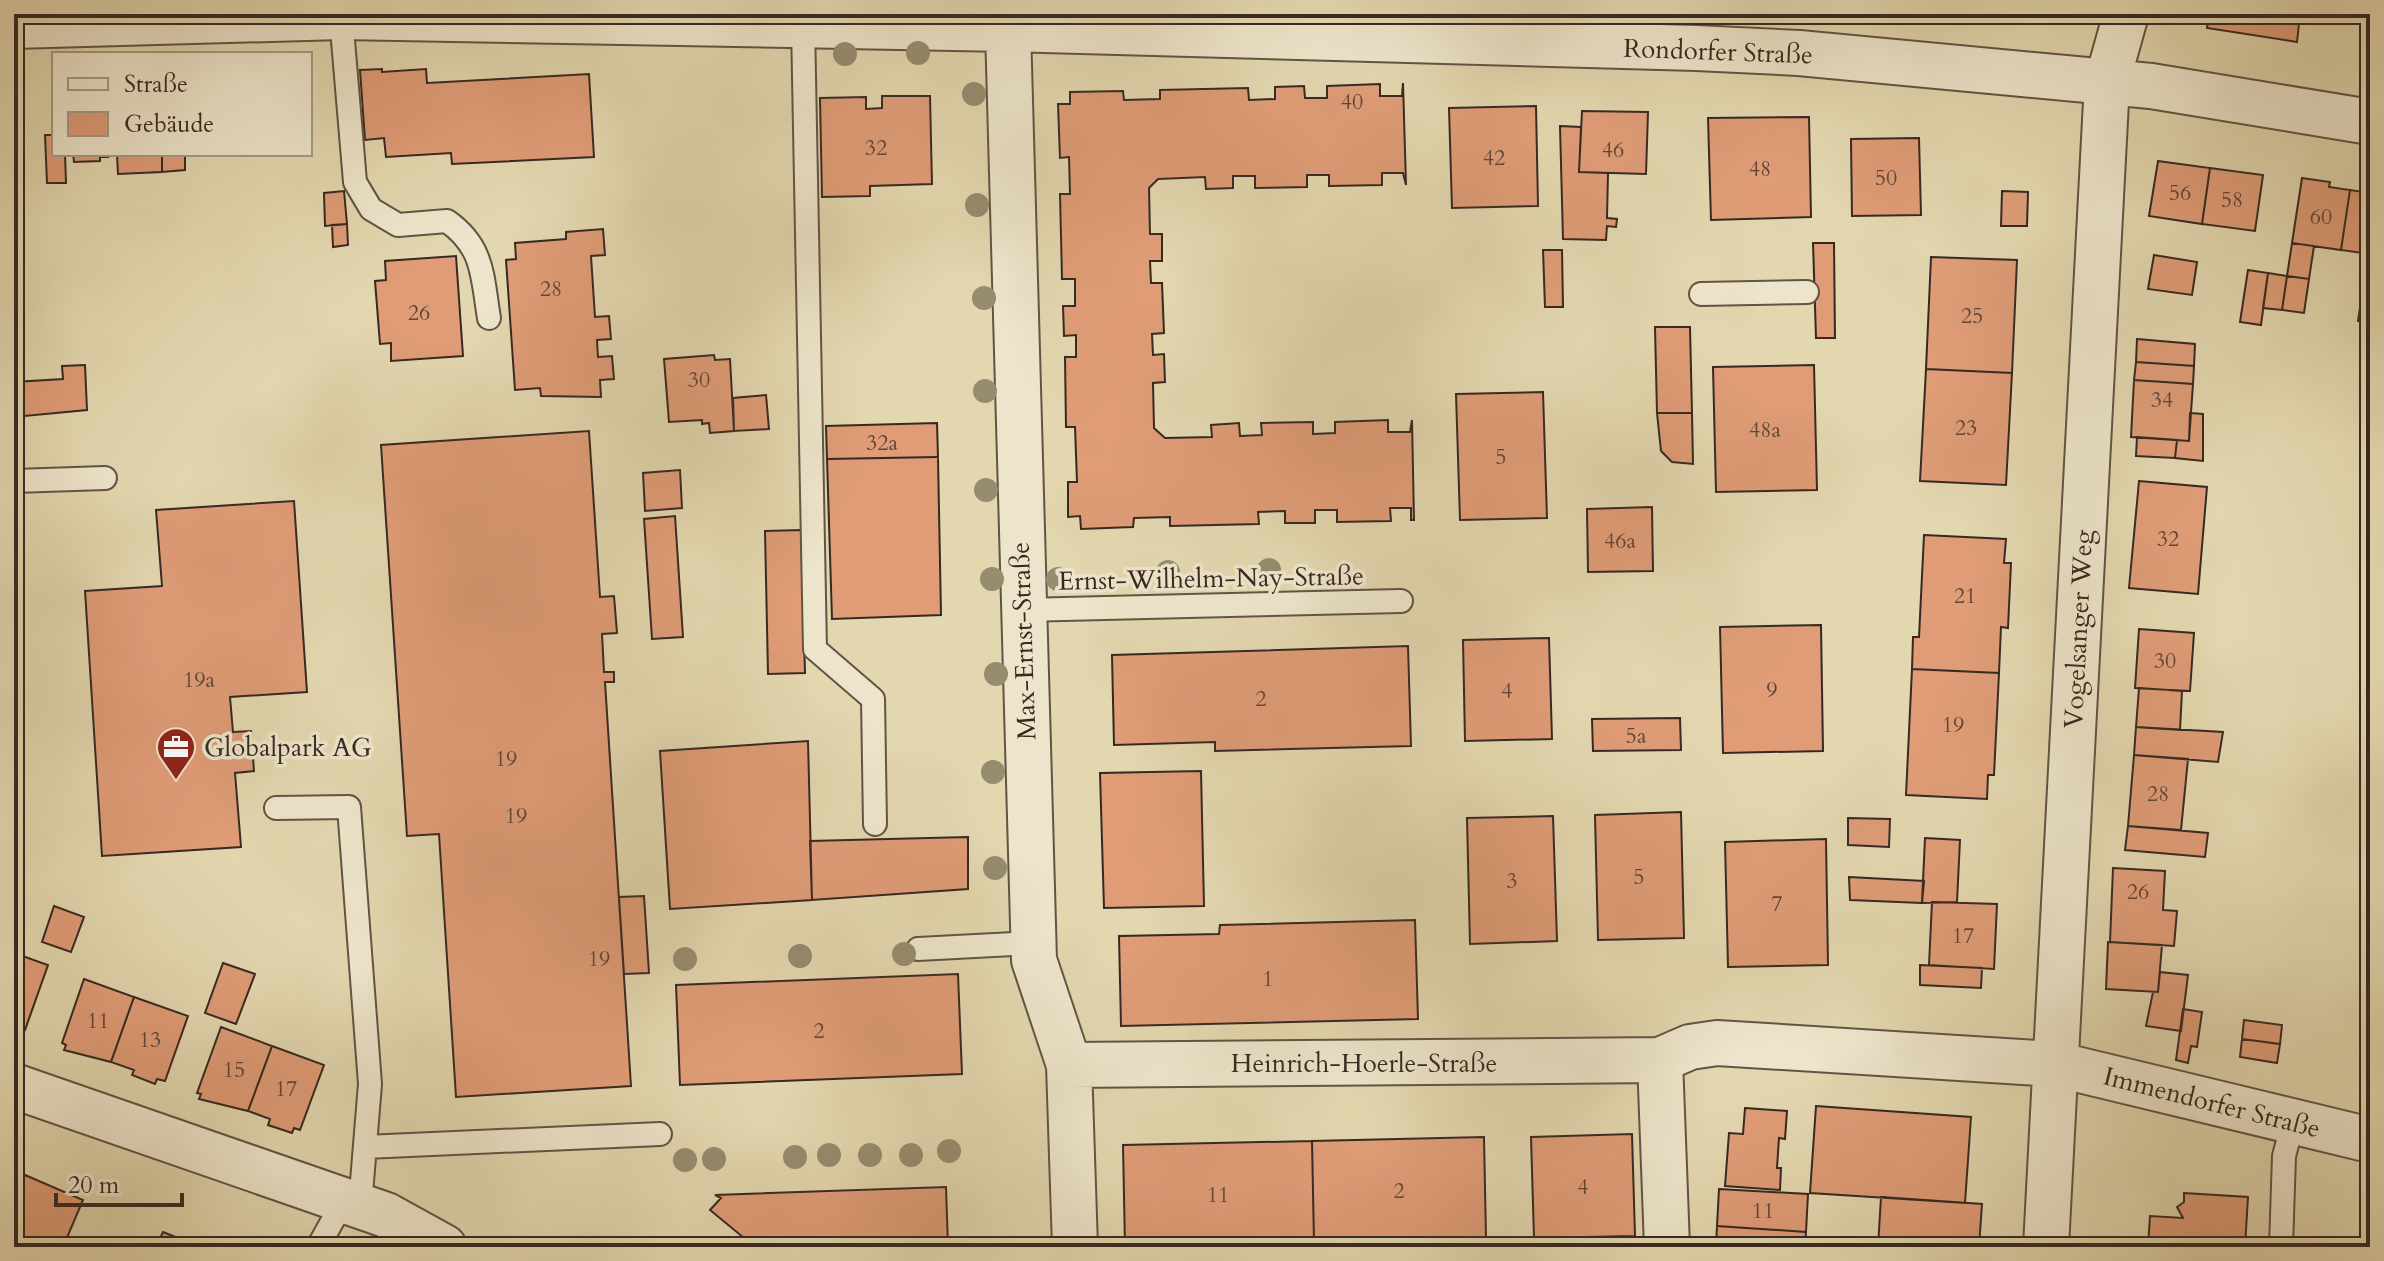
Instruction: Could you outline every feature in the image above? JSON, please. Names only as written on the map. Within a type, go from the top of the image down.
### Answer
[{"type":"street","name":"Vogelsanger Weg","points":[[2046,1247],[2107,82],[2126,14]]},
{"type":"street","name":"Rondorfer Straße","points":[[14,26],[341,17],[630,17],[1008,29],[1087,22],[1799,53],[2151,86],[2370,122]]},
{"type":"street","name":"Max-Ernst-Straße","points":[[1008,29],[1033,943],[1034,960],[1069,1065],[1075,1247]]},
{"type":"street","name":"Heinrich-Hoerle-Straße","points":[[1069,1065],[1660,1060],[1690,1047],[1717,1043],[2055,1064]]},
{"type":"street","points":[[1660,1060],[1667,1247]]},
{"type":"street","name":"Immendorfer Straße","points":[[2055,1064],[2370,1140]]},
{"type":"street","points":[[14,1086],[386,1215],[444,1247]]},
{"type":"lane","points":[[341,17],[355,182],[371,209],[398,225],[447,221],[465,233],[477,251],[489,318]]},
{"type":"lane","points":[[803,24],[815,649],[873,699],[875,824]]},
{"type":"lane","points":[[1701,294],[1807,292]]},
{"type":"lane","points":[[14,481],[105,478]]},
{"type":"lane","name":"Ernst-Wilhelm-Nay-Straße","points":[[1022,610],[1401,601]]},
{"type":"lane","points":[[276,808],[349,807],[370,1084],[365,1147],[352,1203],[318,1247]]},
{"type":"lane","points":[[918,949],[1033,943]]},
{"type":"lane","points":[[2281,1247],[2284,1156],[2293,1122]]},
{"type":"lane","points":[[365,1147],[660,1134]]},
{"type":"building","points":[[2209,14],[2300,14],[2297,42],[2207,28]]},
{"type":"building","points":[[382,69],[382,72],[426,69],[427,83],[589,74],[594,157],[452,164],[451,153],[386,157],[384,138],[365,140],[360,70]]},
{"type":"building","points":[[14,82],[19,153],[14,153]]},
{"type":"building","points":[[1403,83],[1406,185],[1403,173],[1382,173],[1382,185],[1329,186],[1329,175],[1307,175],[1307,187],[1255,188],[1255,176],[1233,176],[1233,188],[1206,189],[1205,177],[1158,179],[1149,188],[1150,234],[1162,234],[1162,261],[1150,261],[1151,283],[1162,283],[1164,333],[1152,334],[1153,355],[1164,354],[1165,382],[1153,383],[1154,428],[1165,438],[1212,437],[1211,425],[1239,423],[1240,436],[1262,435],[1261,423],[1313,422],[1313,434],[1335,433],[1335,422],[1388,420],[1388,432],[1410,432],[1412,420],[1414,520],[1411,520],[1411,508],[1390,508],[1391,521],[1337,522],[1337,510],[1315,510],[1315,523],[1285,523],[1285,511],[1258,512],[1259,524],[1170,526],[1170,517],[1134,518],[1133,527],[1081,529],[1080,516],[1068,517],[1068,482],[1077,482],[1075,427],[1066,427],[1065,357],[1076,357],[1076,335],[1064,336],[1063,306],[1075,306],[1075,279],[1062,279],[1060,194],[1070,194],[1069,157],[1060,158],[1058,104],[1070,104],[1070,92],[1123,91],[1124,100],[1160,99],[1160,90],[1248,88],[1249,100],[1275,99],[1275,87],[1304,86],[1305,98],[1327,98],[1327,86],[1380,84],[1380,96],[1402,96]]},
{"type":"building","points":[[882,96],[930,96],[932,184],[870,186],[870,196],[822,197],[820,98],[866,97],[866,109],[882,108]]},
{"type":"building","points":[[1536,106],[1538,206],[1452,208],[1449,108]]},
{"type":"building","points":[[1582,111],[1648,112],[1646,174],[1579,172]]},
{"type":"building","points":[[1809,117],[1811,217],[1711,220],[1708,118]]},
{"type":"building","points":[[1560,126],[1581,127],[1579,172],[1608,173],[1607,218],[1617,219],[1616,227],[1607,226],[1606,240],[1563,239]]},
{"type":"building","points":[[45,135],[52,135],[52,156],[65,156],[66,183],[47,183]]},
{"type":"building","points":[[1919,138],[1921,215],[1852,216],[1851,139]]},
{"type":"building","points":[[73,156],[108,156],[100,157],[100,161],[74,162]]},
{"type":"building","points":[[117,156],[162,156],[162,172],[118,174]]},
{"type":"building","points":[[162,156],[185,156],[185,170],[162,172]]},
{"type":"building","points":[[2158,161],[2210,168],[2202,224],[2149,216]]},
{"type":"building","points":[[2210,168],[2263,175],[2255,231],[2202,224]]},
{"type":"building","points":[[2302,178],[2330,182],[2329,187],[2350,190],[2341,250],[2292,243]]},
{"type":"building","points":[[2350,190],[2370,193],[2370,254],[2341,250]]},
{"type":"building","points":[[344,191],[347,224],[325,226],[324,193]]},
{"type":"building","points":[[2002,191],[2028,192],[2027,226],[2001,226]]},
{"type":"building","points":[[347,224],[348,245],[333,247],[332,225]]},
{"type":"building","points":[[603,229],[605,255],[591,256],[595,317],[609,316],[611,339],[597,340],[598,357],[612,356],[614,379],[600,380],[601,397],[541,396],[540,388],[515,390],[506,260],[516,259],[515,243],[566,239],[566,232]]},
{"type":"building","points":[[1813,243],[1834,243],[1835,338],[1816,338]]},
{"type":"building","points":[[2292,243],[2314,246],[2309,279],[2287,276]]},
{"type":"building","points":[[1543,250],[1562,250],[1563,307],[1545,307]]},
{"type":"building","points":[[2370,254],[2370,323],[2358,321]]},
{"type":"building","points":[[2154,255],[2197,262],[2192,295],[2148,289]]},
{"type":"building","points":[[456,256],[463,356],[391,361],[391,343],[380,344],[375,281],[386,280],[385,261]]},
{"type":"building","points":[[1931,257],[2017,260],[2012,373],[1926,369]]},
{"type":"building","points":[[2248,270],[2268,273],[2261,325],[2240,322]]},
{"type":"building","points":[[2268,273],[2287,276],[2282,310],[2263,308]]},
{"type":"building","points":[[2287,276],[2309,279],[2304,313],[2282,310]]},
{"type":"building","points":[[1655,327],[1690,327],[1692,413],[1657,413]]},
{"type":"building","points":[[2137,339],[2195,344],[2194,366],[2136,362]]},
{"type":"building","points":[[714,355],[715,360],[730,359],[734,431],[710,433],[709,423],[702,424],[702,420],[669,422],[664,359]]},
{"type":"building","points":[[2136,362],[2194,366],[2193,384],[2134,380]]},
{"type":"building","points":[[85,365],[87,410],[14,417],[14,382],[63,379],[62,366]]},
{"type":"building","points":[[1814,365],[1817,490],[1716,492],[1713,367]]},
{"type":"building","points":[[1926,369],[2012,373],[2006,485],[1920,481]]},
{"type":"building","points":[[2134,380],[2193,384],[2189,441],[2131,437]]},
{"type":"building","points":[[1543,392],[1547,518],[1460,520],[1456,394]]},
{"type":"building","points":[[766,395],[769,429],[734,431],[733,398]]},
{"type":"building","points":[[1657,413],[1692,413],[1693,464],[1672,462],[1661,451]]},
{"type":"building","points":[[2190,413],[2203,414],[2203,461],[2175,458],[2177,440],[2189,441]]},
{"type":"building","points":[[937,423],[938,457],[827,459],[826,426]]},
{"type":"building","points":[[589,431],[600,597],[614,596],[617,633],[602,634],[604,672],[614,672],[614,682],[605,682],[631,1086],[456,1097],[439,834],[407,836],[381,445]]},
{"type":"building","points":[[2137,437],[2177,440],[2175,458],[2136,456]]},
{"type":"building","points":[[938,457],[941,615],[832,619],[827,459]]},
{"type":"building","points":[[680,470],[682,508],[645,511],[643,473]]},
{"type":"building","points":[[2139,481],[2207,487],[2198,594],[2129,588]]},
{"type":"building","points":[[294,501],[307,692],[230,697],[233,732],[251,731],[254,771],[235,773],[241,847],[102,856],[85,591],[162,586],[156,510]]},
{"type":"building","points":[[1652,507],[1653,571],[1588,572],[1587,509]]},
{"type":"building","points":[[675,516],[683,637],[652,639],[644,519]]},
{"type":"building","points":[[801,530],[805,673],[768,674],[765,531]]},
{"type":"building","points":[[1924,535],[2006,539],[2004,563],[2011,563],[2008,628],[2001,627],[1999,673],[1912,669],[1913,637],[1919,637]]},
{"type":"building","points":[[1821,625],[1823,751],[1723,753],[1720,627]]},
{"type":"building","points":[[2139,629],[2194,633],[2190,691],[2135,688]]},
{"type":"building","points":[[1549,638],[1552,739],[1465,741],[1463,640]]},
{"type":"building","points":[[1408,646],[1411,746],[1215,751],[1215,742],[1114,745],[1112,655]]},
{"type":"building","points":[[1912,669],[1999,673],[1994,775],[1988,775],[1987,799],[1906,795]]},
{"type":"building","points":[[2139,688],[2182,691],[2180,730],[2136,727]]},
{"type":"building","points":[[14,698],[19,758],[16,758],[17,781],[14,781]]},
{"type":"building","points":[[1680,718],[1681,750],[1593,751],[1592,719]]},
{"type":"building","points":[[2136,727],[2223,732],[2218,762],[2134,755]]},
{"type":"building","points":[[808,741],[812,900],[670,909],[660,751]]},
{"type":"building","points":[[2134,755],[2188,759],[2181,830],[2128,826]]},
{"type":"building","points":[[1201,771],[1204,906],[1104,908],[1100,773]]},
{"type":"building","points":[[1681,812],[1684,938],[1598,940],[1595,815]]},
{"type":"building","points":[[1553,816],[1557,941],[1470,944],[1467,818]]},
{"type":"building","points":[[1848,818],[1890,819],[1889,847],[1848,845]]},
{"type":"building","points":[[2128,826],[2208,833],[2205,857],[2125,850]]},
{"type":"building","points":[[968,837],[968,889],[812,900],[810,841]]},
{"type":"building","points":[[1925,838],[1960,840],[1957,902],[1922,903]]},
{"type":"building","points":[[1826,839],[1828,965],[1728,967],[1725,842]]},
{"type":"building","points":[[2113,868],[2165,871],[2163,910],[2177,911],[2174,946],[2110,942]]},
{"type":"building","points":[[1849,877],[1924,881],[1922,903],[1850,900]]},
{"type":"building","points":[[644,896],[649,973],[624,974],[619,897]]},
{"type":"building","points":[[1932,902],[1997,904],[1994,969],[1929,965]]},
{"type":"building","points":[[54,906],[84,917],[71,952],[42,942]]},
{"type":"building","points":[[1415,920],[1418,1019],[1121,1026],[1119,936],[1219,934],[1220,925]]},
{"type":"building","points":[[2108,942],[2162,945],[2158,992],[2106,989]]},
{"type":"building","points":[[14,953],[48,965],[25,1030],[20,1029],[19,1034],[14,1033]]},
{"type":"building","points":[[223,963],[255,974],[236,1024],[205,1013]]},
{"type":"building","points":[[1920,965],[1982,968],[1981,988],[1920,985]]},
{"type":"building","points":[[2160,972],[2188,975],[2181,1031],[2146,1026],[2153,992],[2158,992]]},
{"type":"building","points":[[958,974],[962,1074],[680,1085],[676,985]]},
{"type":"building","points":[[84,979],[134,997],[111,1062],[64,1050],[66,1045],[62,1043]]},
{"type":"building","points":[[134,997],[188,1016],[165,1081],[157,1079],[155,1084],[132,1075],[134,1070],[111,1062]]},
{"type":"building","points":[[2183,1009],[2202,1012],[2197,1047],[2191,1046],[2188,1063],[2176,1060]]},
{"type":"building","points":[[2244,1020],[2282,1025],[2280,1044],[2242,1039]]},
{"type":"building","points":[[221,1027],[272,1046],[248,1111],[199,1099],[201,1094],[197,1093]]},
{"type":"building","points":[[2242,1039],[2280,1044],[2277,1063],[2240,1057]]},
{"type":"building","points":[[272,1046],[324,1065],[300,1130],[294,1128],[292,1133],[268,1125],[270,1119],[248,1111]]},
{"type":"building","points":[[1816,1106],[1971,1117],[1965,1203],[1810,1193]]},
{"type":"building","points":[[1745,1108],[1787,1111],[1785,1139],[1779,1138],[1777,1168],[1781,1168],[1780,1190],[1725,1186],[1729,1133],[1743,1134]]},
{"type":"building","points":[[1632,1134],[1635,1236],[1534,1238],[1531,1137]]},
{"type":"building","points":[[1484,1137],[1486,1238],[1314,1242],[1312,1141]]},
{"type":"building","points":[[1312,1141],[1314,1242],[1125,1247],[1123,1145]]},
{"type":"building","points":[[25,1175],[83,1200],[63,1247],[14,1247],[14,1201]]},
{"type":"building","points":[[946,1187],[948,1247],[755,1247],[710,1210],[721,1198],[715,1195]]},
{"type":"building","points":[[1719,1189],[1808,1194],[1806,1232],[1717,1226]]},
{"type":"building","points":[[2184,1193],[2248,1197],[2245,1247],[2148,1247],[2150,1216],[2183,1218],[2177,1207],[2184,1202]]},
{"type":"building","points":[[1881,1197],[1982,1204],[1979,1247],[1878,1247]]},
{"type":"building","points":[[1717,1226],[1806,1232],[1805,1247],[1716,1247]]},
{"type":"building","points":[[163,1232],[200,1247],[156,1247]]},
{"type":"place","name":"Globalpark AG","points":[[176,781]]}]
